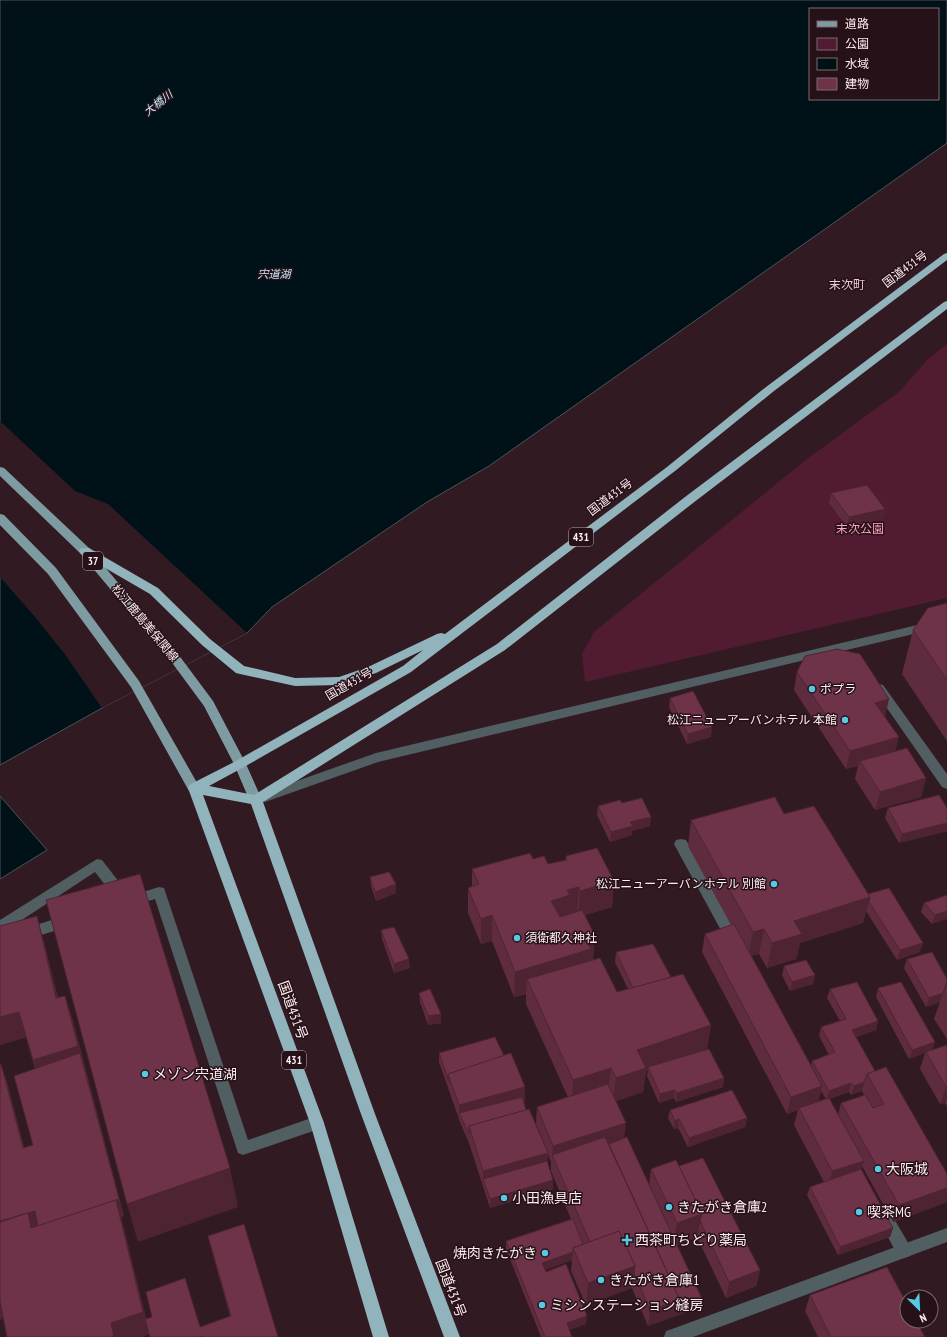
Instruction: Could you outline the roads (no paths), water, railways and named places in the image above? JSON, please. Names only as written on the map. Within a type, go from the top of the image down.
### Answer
[{"type":"highway","name":"国道431号","points":[[381,1337],[317,1123],[194,788],[240,764],[407,668],[671,470],[770,389],[947,256]]},
{"type":"highway","points":[[194,788],[256,800],[501,647],[689,500],[947,304]]},
{"type":"highway","points":[[85,551],[154,591],[206,642],[240,670],[295,682],[339,681],[372,670],[462,627]]},
{"type":"highway","name":"国道431号","points":[[256,800],[368,1114],[452,1337]]},
{"type":"main road","name":"松江鹿島美保関線","points":[[0,470],[85,551],[177,661],[209,704],[240,764],[256,800]]},
{"type":"main road","points":[[0,518],[52,571],[134,684],[194,788]]},
{"type":"street","points":[[256,800],[376,758],[947,622]]},
{"type":"street","points":[[849,646],[858,658]]},
{"type":"street","points":[[871,677],[947,784]]},
{"type":"street","points":[[681,844],[740,952]]},
{"type":"street","points":[[0,927],[97,864],[127,902]]},
{"type":"street","points":[[113,906],[159,892],[243,1148],[317,1123]]},
{"type":"street","points":[[0,942],[77,918]]},
{"type":"street","points":[[877,1203],[904,1251]]},
{"type":"street","points":[[672,1337],[947,1235]]},
{"type":"water","name":"宍道湖","points":[[0,0],[947,0],[947,143],[489,466],[427,502],[272,607],[247,633],[102,708],[0,765]]},
{"type":"water","points":[[0,796],[47,850],[0,879]]},
{"type":"place","name":"ポプラ","points":[[812,689]]},
{"type":"place","name":"松江ニューアーバンホテル 本館","points":[[845,720]]},
{"type":"place","name":"松江ニューアーバンホテル 別館","points":[[774,884]]},
{"type":"place","name":"須衛都久神社","points":[[517,938]]},
{"type":"place","name":"メゾン宍道湖","points":[[145,1074]]},
{"type":"place","name":"大阪城","points":[[878,1169]]},
{"type":"place","name":"小田漁具店","points":[[504,1198]]},
{"type":"place","name":"きたがき倉庫2","points":[[669,1207]]},
{"type":"place","name":"喫茶MG","points":[[859,1212]]},
{"type":"place","name":"西茶町ちどり薬局","points":[[627,1240]]},
{"type":"place","name":"焼肉きたがき","points":[[545,1253]]},
{"type":"place","name":"きたがき倉庫1","points":[[601,1280]]},
{"type":"place","name":"ミシンステーション縫房","points":[[542,1305]]},
{"type":"district","name":"末次町","points":[[847,285]]},
{"type":"water label","name":"大橋川","points":[[158,103]]},
{"type":"park label","name":"末次公園","points":[[860,529]]}]
